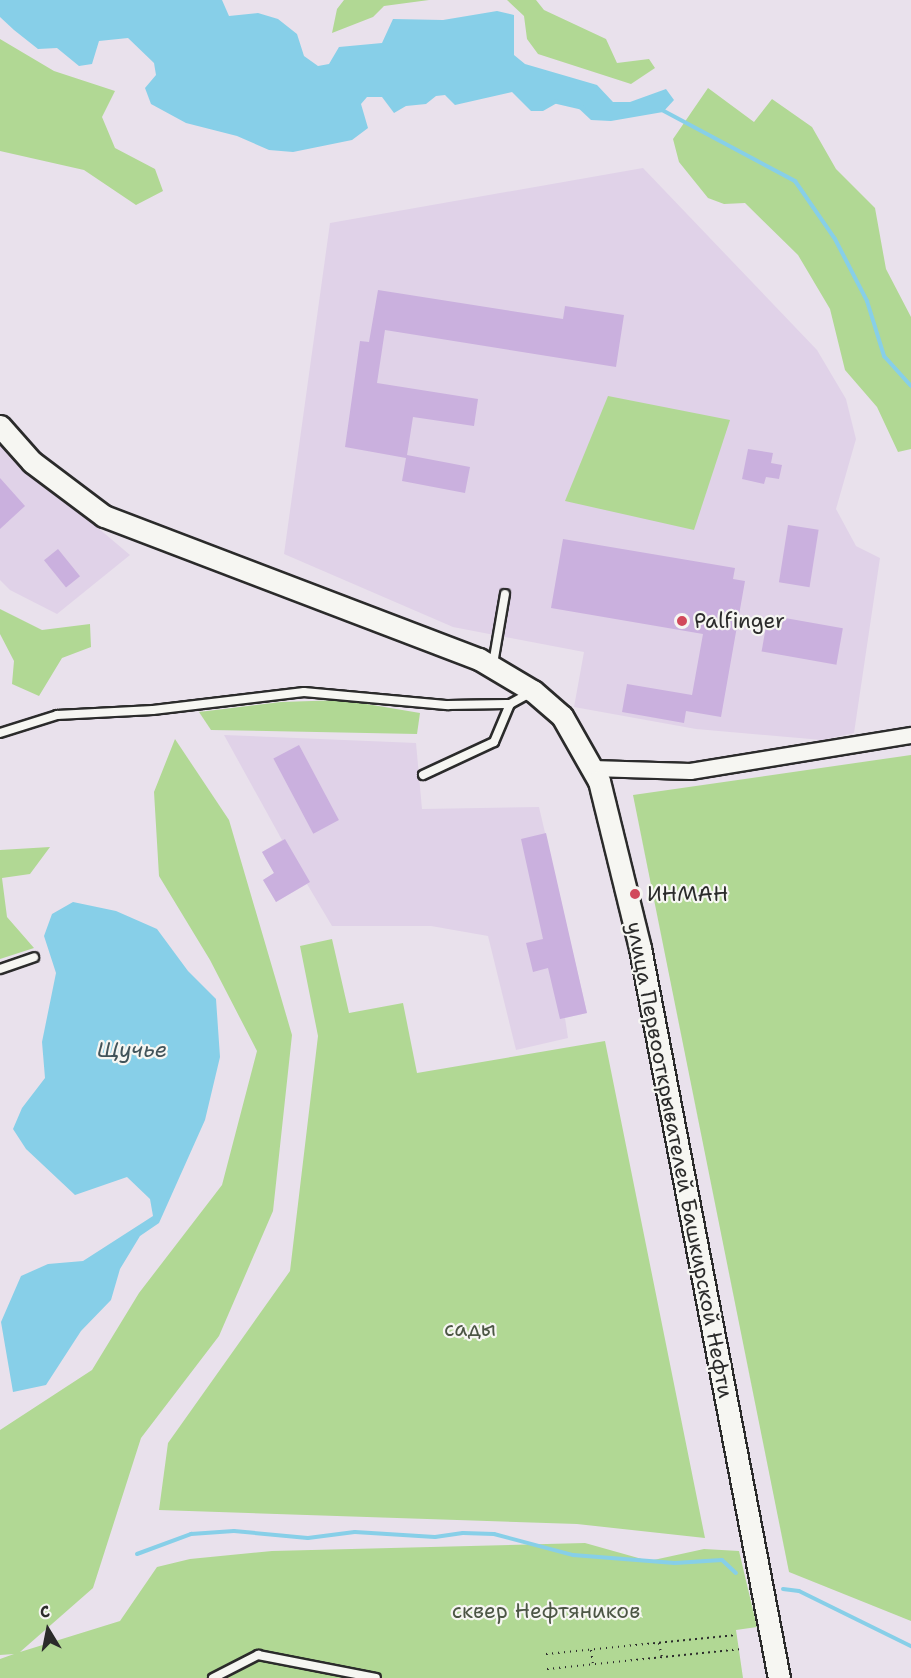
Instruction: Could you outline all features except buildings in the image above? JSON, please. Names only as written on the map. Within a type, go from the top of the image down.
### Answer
[{"type":"street","name":"улица Первооткрывателей Башкирской Нефти","points":[[0,426],[32,462],[104,516],[493,665],[533,691],[562,716],[599,781],[640,948],[779,1678]]},
{"type":"street","points":[[592,768],[690,771],[911,735]]},
{"type":"lane","points":[[493,665],[505,594]]},
{"type":"lane","points":[[0,733],[57,715],[153,710],[304,692],[448,705],[510,704],[533,691]]},
{"type":"lane","points":[[423,775],[494,742],[510,704]]},
{"type":"lane","points":[[0,969],[34,957]]},
{"type":"lane","points":[[213,1678],[258,1655],[376,1678]]},
{"type":"path","points":[[546,1654],[736,1635]]},
{"type":"path","points":[[659,1643],[662,1657]]},
{"type":"path","points":[[547,1669],[739,1649]]},
{"type":"path","points":[[591,1650],[593,1665]]},
{"type":"shaded area","points":[[643,168],[817,350],[846,399],[856,439],[836,509],[856,546],[880,558],[854,733],[822,740],[696,729],[574,707],[584,652],[453,627],[284,554],[330,223]]},
{"type":"shaded area","points":[[0,445],[130,555],[57,614],[10,590],[0,580]]},
{"type":"shaded area","points":[[224,735],[416,743],[422,809],[539,807],[587,1013],[565,1018],[568,1038],[516,1050],[488,936],[431,926],[332,926],[307,884],[276,902],[263,880],[274,873],[262,852],[282,840]]},
{"type":"green space","points":[[344,0],[429,0],[384,6],[373,17],[332,33],[337,9]]},
{"type":"green space","points":[[507,0],[536,0],[544,10],[606,39],[617,63],[649,59],[655,68],[631,84],[538,54],[527,39],[524,16]]},
{"type":"green space","points":[[0,39],[54,71],[115,91],[102,117],[115,148],[155,169],[163,191],[136,205],[84,170],[0,151]]},
{"type":"green space","points":[[708,88],[754,122],[772,99],[812,127],[836,169],[875,208],[886,269],[911,317],[911,449],[898,452],[877,407],[845,370],[830,309],[798,255],[745,203],[724,204],[708,198],[679,162],[673,139]]},
{"type":"green space","points":[[608,396],[730,420],[694,530],[565,501]]},
{"type":"green space","points":[[0,609],[42,630],[90,624],[91,647],[62,658],[39,696],[12,684],[14,661],[0,634]]},
{"type":"green space","points":[[343,700],[420,713],[417,734],[211,730],[199,712],[281,702]]},
{"type":"green space","name":"сквер Нефтяников","points":[[175,739],[229,820],[292,1035],[273,1211],[219,1336],[141,1438],[93,1588],[20,1652],[120,1621],[157,1567],[190,1559],[272,1551],[585,1543],[649,1561],[704,1549],[739,1551],[757,1627],[736,1630],[743,1678],[0,1678],[0,1659],[14,1654],[0,1655],[0,1430],[92,1370],[139,1293],[222,1185],[257,1051],[210,960],[159,876],[154,792]]},
{"type":"green space","points":[[911,755],[911,1621],[789,1572],[633,795]]},
{"type":"green space","points":[[50,847],[30,874],[2,878],[7,917],[34,948],[0,959],[0,850]]},
{"type":"green space","name":"сады","points":[[332,939],[349,1013],[403,1003],[417,1073],[605,1041],[705,1538],[577,1524],[159,1510],[168,1443],[290,1271],[318,1036],[300,946]]},
{"type":"water","points":[[0,0],[222,0],[229,16],[258,13],[278,19],[297,34],[304,56],[318,66],[329,64],[339,47],[382,43],[393,19],[443,20],[497,11],[514,15],[514,55],[525,64],[597,85],[613,102],[630,102],[666,89],[674,100],[663,112],[611,121],[591,120],[574,104],[557,103],[543,111],[531,111],[512,92],[455,105],[445,95],[436,96],[426,104],[406,106],[394,113],[382,97],[367,97],[361,104],[368,128],[352,140],[293,152],[269,150],[237,136],[186,123],[151,104],[145,88],[156,75],[154,63],[128,38],[99,41],[92,64],[79,66],[57,48],[38,49],[14,30],[0,17]]},
{"type":"water","name":"Щучье","points":[[73,902],[116,911],[157,929],[188,971],[216,999],[220,1057],[205,1120],[159,1223],[140,1236],[120,1269],[111,1300],[81,1331],[46,1385],[13,1392],[1,1322],[21,1276],[48,1264],[83,1261],[153,1216],[150,1199],[127,1177],[75,1195],[26,1149],[13,1129],[22,1108],[45,1078],[42,1042],[56,973],[44,936],[52,914]]},
{"type":"waterway","points":[[553,101],[583,108]]},
{"type":"waterway","points":[[662,110],[795,181],[835,239],[867,301],[884,356],[911,386]]},
{"type":"waterway","points":[[137,1554],[191,1534],[234,1531],[308,1538],[355,1532],[435,1537],[463,1533],[494,1534],[573,1555],[675,1563],[722,1560],[736,1573]]},
{"type":"waterway","points":[[783,1589],[799,1591],[911,1646]]},
{"type":"place","name":"Palfinger","points":[[682,621]]},
{"type":"place","name":"ИНМАН","points":[[635,894]]}]
